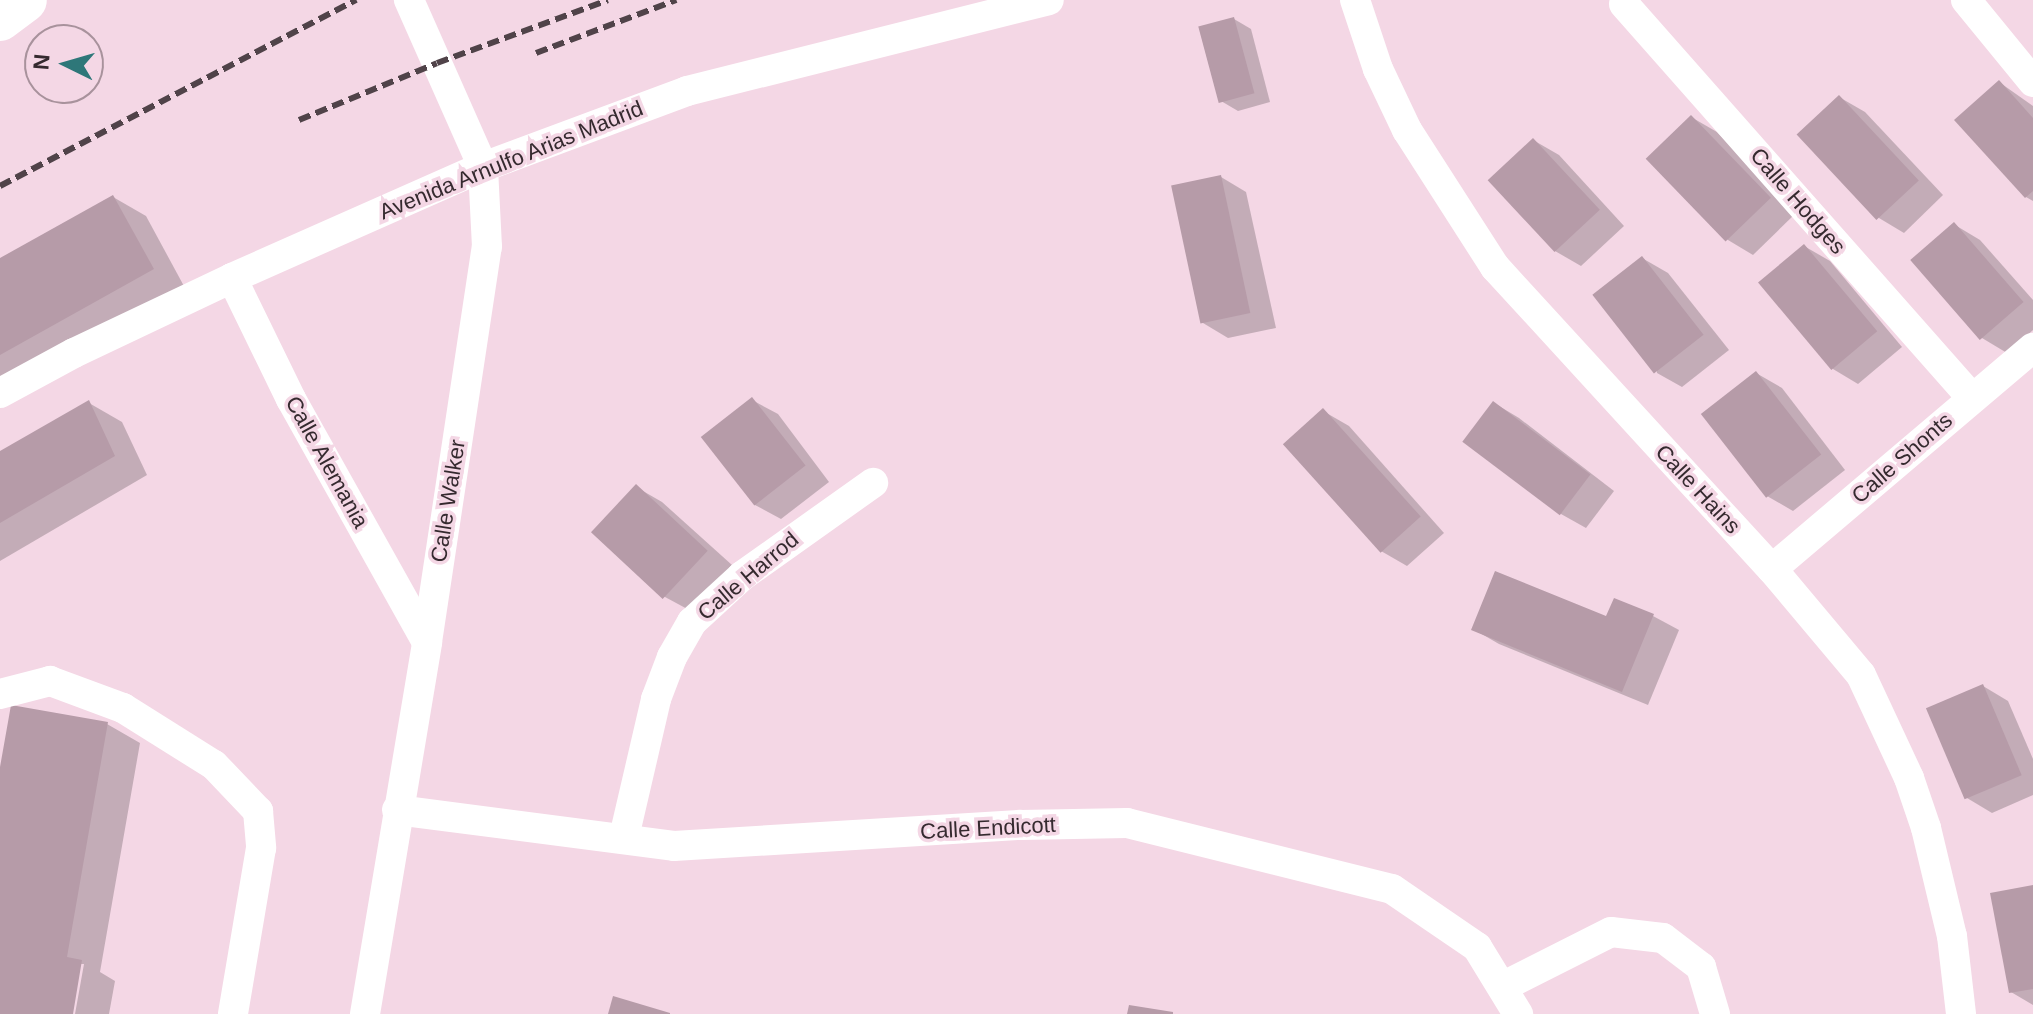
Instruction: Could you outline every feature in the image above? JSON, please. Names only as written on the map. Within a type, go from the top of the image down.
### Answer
[{"type":"main road","points":[[0,19],[25,0]]},
{"type":"street","name":"Calle Walker","points":[[365,1014],[427,642],[487,247],[483,167],[409,0]]},
{"type":"street","name":"Avenida Arnulfo Arias Madrid","points":[[0,393],[74,353],[232,278],[483,167],[687,91],[1049,0]]},
{"type":"street","name":"Calle Hains","points":[[1355,0],[1393,103],[1438,182],[1495,267],[1772,569],[1861,675],[1903,765],[1941,882],[1961,1014]]},
{"type":"street","points":[[1966,0],[2033,82]]},
{"type":"street","name":"Calle Hodges","points":[[1624,4],[1972,398]]},
{"type":"street","name":"Calle Alemania","points":[[232,278],[291,399],[427,642]]},
{"type":"street","name":"Calle Shonts","points":[[1772,569],[2033,348]]},
{"type":"street","name":"Calle Harrod","points":[[624,837],[656,699],[672,657],[692,622],[767,557],[873,483]]},
{"type":"street","points":[[0,694],[50,681],[123,708],[214,765],[258,811],[261,848],[233,1014]]},
{"type":"street","name":"Calle Endicott","points":[[397,810],[624,837],[674,846],[1020,825],[1127,823],[1392,889],[1477,947],[1518,1014]]},
{"type":"street","points":[[1502,987],[1611,932],[1663,938],[1701,967],[1715,1014]]},
{"type":"building","points":[[1234,17],[1254,93],[1219,103],[1198,27]]},
{"type":"building","points":[[1999,80],[2033,118],[2033,191],[2025,198],[1954,120]]},
{"type":"building","points":[[1839,95],[1919,181],[1876,220],[1797,135]]},
{"type":"building","points":[[1691,115],[1771,198],[1726,241],[1646,159]]},
{"type":"building","points":[[1533,138],[1600,210],[1554,252],[1488,180]]},
{"type":"building","points":[[1221,175],[1250,313],[1200,324],[1171,186]]},
{"type":"building","points":[[113,195],[154,269],[0,355],[0,258]]},
{"type":"building","points":[[1954,222],[2024,302],[1980,340],[1910,260]]},
{"type":"building","points":[[1804,244],[1877,331],[1831,370],[1758,283]]},
{"type":"building","points":[[1642,256],[1704,335],[1654,374],[1592,295]]},
{"type":"building","points":[[1756,371],[1821,455],[1766,498],[1701,414]]},
{"type":"building","points":[[752,397],[806,466],[754,506],[701,437]]},
{"type":"building","points":[[89,400],[115,456],[0,523],[0,451]]},
{"type":"building","points":[[1493,401],[1590,474],[1560,515],[1462,442]]},
{"type":"building","points":[[1323,408],[1421,516],[1381,553],[1283,444]]},
{"type":"building","points":[[636,484],[708,551],[663,599],[591,532]]},
{"type":"building","points":[[1495,571],[1606,616],[1614,598],[1654,614],[1622,692],[1471,630]]},
{"type":"building","points":[[1983,684],[2022,775],[1965,799],[1926,708]]},
{"type":"building","points":[[11,705],[108,722],[67,957],[82,960],[73,1014],[0,1014],[0,767]]},
{"type":"building","points":[[2033,885],[2033,989],[2009,993],[1990,893]]},
{"type":"building","points":[[613,996],[670,1013],[670,1014],[608,1014]]},
{"type":"building","points":[[1129,1005],[1173,1012],[1173,1014],[1127,1014]]},
{"type":"railway","points":[[0,186],[356,0]]},
{"type":"railway","points":[[299,120],[437,63],[608,0]]},
{"type":"railway","points":[[536,53],[676,0]]}]
